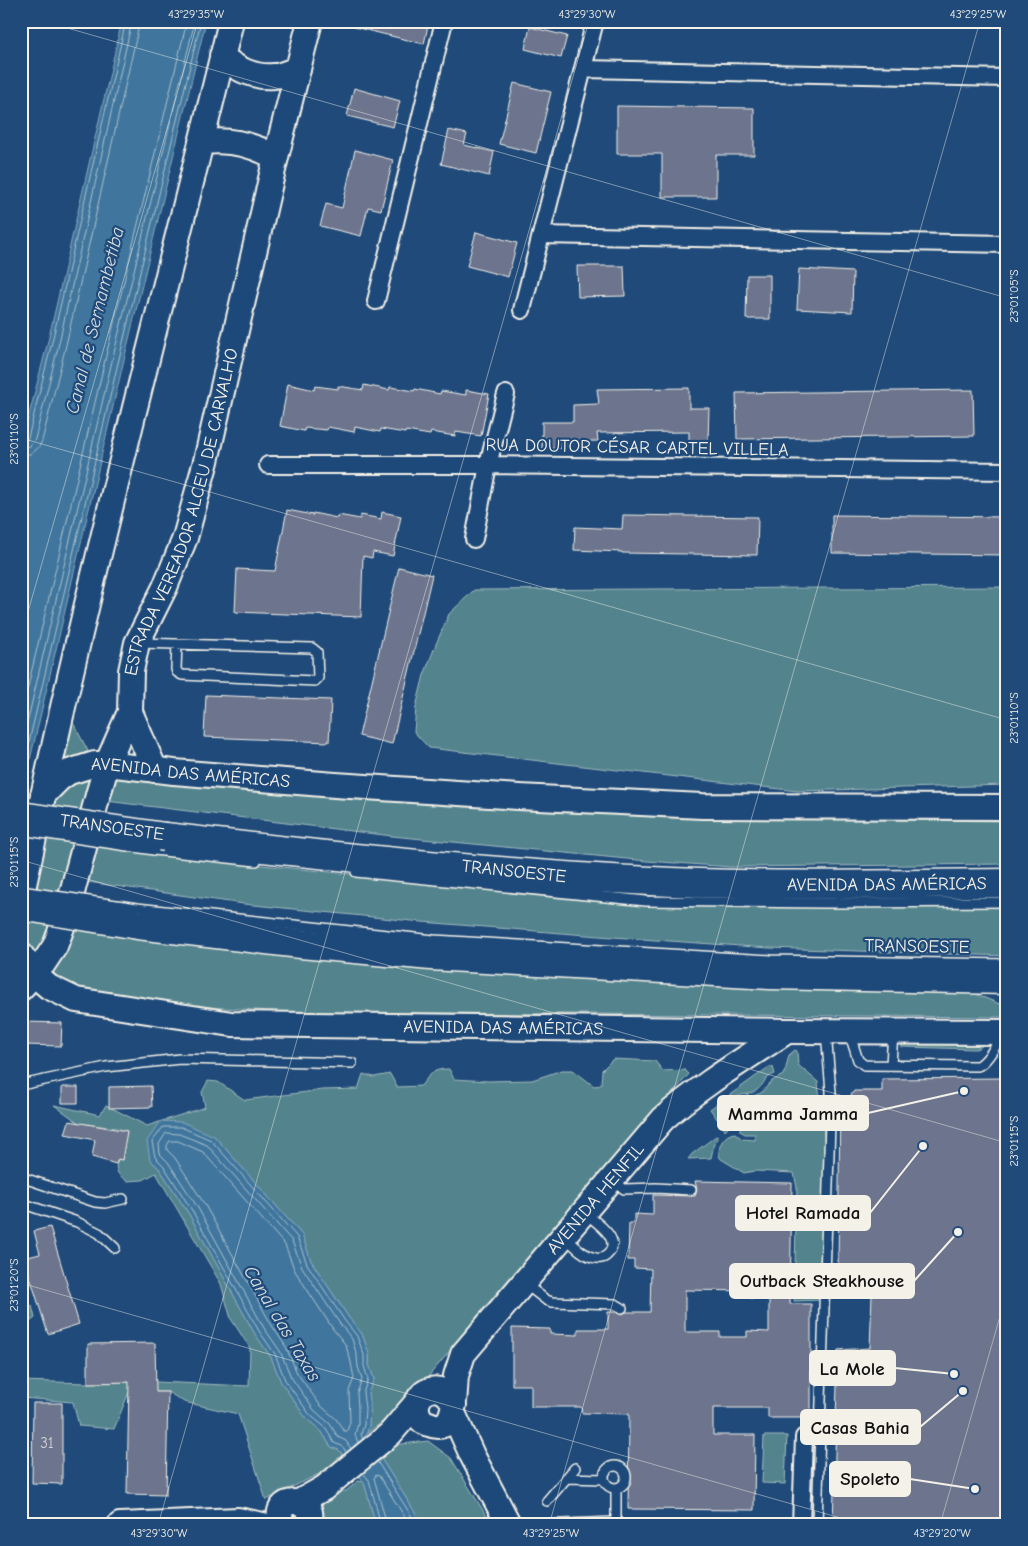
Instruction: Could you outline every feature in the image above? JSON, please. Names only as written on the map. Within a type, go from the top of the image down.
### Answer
[{"type":"highway","name":"AVENIDA DAS AMÉRICAS","points":[[21,816],[160,844],[430,866],[652,881],[755,884],[1007,884]]},
{"type":"highway","points":[[21,906],[138,917],[301,944],[431,956],[770,975],[1007,980]]},
{"type":"highway","points":[[952,980],[1007,998]]},
{"type":"street","points":[[21,899],[43,795],[102,542],[230,21]]},
{"type":"street","name":"ESTRADA VEREADOR ALCEU DE CARVALHO","points":[[28,982],[55,946],[65,919],[107,764],[130,712],[131,671],[137,643],[185,538],[206,461],[276,157],[310,21]]},
{"type":"street","points":[[376,301],[444,21]]},
{"type":"street","points":[[522,310],[595,21]]},
{"type":"street","points":[[222,56],[230,64],[241,70],[261,76],[275,76],[298,69]]},
{"type":"street","points":[[584,69],[1007,78]]},
{"type":"street","points":[[201,143],[223,141],[240,143],[276,157]]},
{"type":"street","points":[[541,235],[1007,244]]},
{"type":"street","points":[[474,539],[488,465],[506,394]]},
{"type":"street","name":"RUA DOUTOR CÉSAR CARTEL VILLELA","points":[[268,465],[488,465],[1007,471]]},
{"type":"street","points":[[130,712],[155,770]]},
{"type":"street","name":"AVENIDA DAS AMÉRICAS","points":[[43,795],[69,772],[95,764],[107,764],[155,770],[481,794],[702,806],[1007,807]]},
{"type":"street","name":"AVENIDA DAS AMÉRICAS","points":[[21,955],[28,982],[49,987],[76,1000],[232,1024],[1005,1032]]},
{"type":"street","points":[[21,1002],[48,998],[76,1000]]},
{"type":"street","name":"AVENIDA HENFIL","points":[[444,1417],[463,1354],[664,1119],[683,1101],[787,1031]]},
{"type":"street","points":[[120,1525],[301,1516],[331,1482],[383,1440],[422,1394],[429,1390],[438,1389],[446,1392],[451,1398],[444,1417],[444,1434],[472,1455],[509,1525]]},
{"type":"street","points":[[418,1401],[419,1416],[424,1422],[444,1417]]},
{"type":"street","points":[[383,1440],[444,1417]]},
{"type":"street","points":[[801,1525],[804,1437]]},
{"type":"street","points":[[238,1520],[263,1525]]},
{"type":"lane","points":[[137,643],[177,644],[312,648],[317,652],[318,678],[315,681],[182,675],[176,669],[177,644]]},
{"type":"lane","name":"TRANSOESTE","points":[[21,830],[160,844],[262,862]]},
{"type":"lane","name":"TRANSOESTE","points":[[349,871],[646,900],[826,903],[1007,902]]},
{"type":"lane","name":"TRANSOESTE","points":[[21,891],[138,917],[434,940],[772,960],[1007,964]]},
{"type":"lane","points":[[838,1031],[858,1060],[864,1065],[981,1066],[1005,1032]]},
{"type":"lane","points":[[817,1524],[831,1092],[838,1031]]},
{"type":"lane","points":[[891,1065],[893,1031]]},
{"type":"lane","points":[[21,1085],[106,1067],[180,1059],[352,1063]]},
{"type":"lane","points":[[21,1177],[95,1202],[105,1203],[123,1199]]},
{"type":"lane","points":[[612,1180],[624,1189],[691,1190]]},
{"type":"lane","points":[[21,1203],[77,1222],[99,1233],[115,1248]]},
{"type":"lane","points":[[563,1236],[585,1254],[594,1258],[603,1258],[610,1253],[613,1246],[611,1237],[584,1212]]},
{"type":"lane","points":[[524,1283],[546,1300],[552,1302],[615,1304],[622,1308]]},
{"type":"lane","points":[[615,1466],[624,1470],[626,1475],[624,1484],[616,1488],[608,1486],[604,1478],[604,1474],[611,1467],[615,1466]]},
{"type":"lane","points":[[547,1500],[575,1468]]},
{"type":"lane","points":[[566,1478],[604,1478]]},
{"type":"lane","points":[[537,1525],[616,1523],[616,1488]]},
{"type":"green space","points":[[1007,587],[1007,785],[797,791],[429,748],[414,732],[416,707],[424,675],[436,644],[449,614],[474,590]]},
{"type":"green space","points":[[69,715],[88,751],[59,765]]},
{"type":"green space","points":[[109,769],[183,780],[336,798],[432,800],[731,818],[1007,821],[1007,864],[731,867],[647,861],[392,836],[106,801]]},
{"type":"green space","points":[[92,770],[90,798],[59,919],[36,962],[29,951],[23,925],[36,867],[55,801],[64,785]]},
{"type":"green space","points":[[97,846],[154,854],[642,904],[1007,905],[1007,956],[769,948],[422,922],[244,904],[87,882]]},
{"type":"green space","points":[[77,920],[968,991],[1007,1007],[1007,1017],[286,1012],[193,1006],[77,991],[47,975],[67,950]]},
{"type":"green space","points":[[902,1043],[982,1044],[982,1046],[976,1049],[901,1047]]},
{"type":"green space","points":[[795,1050],[797,1051],[798,1065],[818,1082],[825,1146],[821,1300],[794,1301],[797,1188],[794,1173],[754,1171],[744,1173],[719,1156],[722,1141],[728,1135],[735,1133],[742,1139],[755,1140],[755,1134],[745,1134],[740,1131],[740,1126],[744,1119],[740,1107],[743,1100],[761,1093],[772,1081],[783,1075],[789,1055]]},
{"type":"green space","points":[[613,1059],[655,1061],[663,1071],[685,1070],[689,1074],[401,1408],[366,1434],[369,1426],[370,1408],[368,1393],[374,1379],[369,1365],[369,1354],[362,1334],[311,1261],[302,1235],[214,1136],[150,1160],[159,1168],[189,1214],[255,1334],[271,1357],[281,1382],[306,1418],[322,1432],[331,1447],[339,1449],[342,1455],[323,1472],[266,1500],[238,1414],[184,1402],[168,1392],[129,1392],[114,1429],[79,1426],[73,1402],[21,1398],[21,1381],[88,1383],[156,1382],[249,1386],[250,1348],[231,1319],[221,1284],[156,1173],[143,1180],[127,1181],[117,1172],[116,1167],[118,1159],[122,1160],[127,1131],[79,1123],[54,1105],[100,1115],[106,1105],[147,1126],[205,1107],[202,1092],[208,1081],[218,1082],[245,1100],[322,1090],[358,1089],[363,1074],[374,1077],[390,1074],[397,1087],[421,1086],[435,1071],[449,1069],[454,1079],[488,1081],[532,1080],[562,1070],[573,1070],[594,1086],[601,1085],[602,1070]]},
{"type":"green space","points":[[769,1067],[773,1067],[775,1074],[766,1079],[760,1088],[752,1093],[738,1096],[733,1111],[726,1110],[723,1119],[730,1125],[725,1130],[710,1109]]},
{"type":"green space","points":[[716,1136],[718,1137],[714,1144],[711,1158],[688,1159],[692,1154]]},
{"type":"green space","points":[[21,1306],[32,1306],[35,1318],[21,1329]]},
{"type":"green space","points":[[764,1436],[787,1436],[785,1484],[762,1483]]},
{"type":"green space","points":[[428,1441],[451,1458],[492,1525],[423,1525],[380,1457],[393,1445]]},
{"type":"green space","points":[[358,1481],[364,1482],[376,1525],[325,1525],[318,1518],[321,1505],[334,1492],[346,1491]]},
{"type":"water","name":"Canal de Sernambetiba","points":[[122,21],[206,21],[21,798],[21,446],[48,341]]},
{"type":"water","name":"Canal das Taxas","points":[[161,1121],[182,1122],[214,1136],[302,1235],[311,1261],[362,1334],[369,1354],[369,1365],[374,1379],[368,1393],[370,1408],[369,1426],[366,1435],[423,1525],[376,1525],[364,1482],[339,1450],[331,1447],[322,1432],[306,1418],[281,1382],[271,1357],[255,1334],[189,1214],[159,1168],[150,1160],[147,1141]]},
{"type":"building","points":[[354,21],[429,21],[424,44],[354,27]]},
{"type":"building","points":[[530,27],[567,36],[561,58],[525,49]]},
{"type":"building","points":[[514,83],[551,92],[536,153],[499,144]]},
{"type":"building","points":[[354,88],[400,101],[393,127],[347,116]]},
{"type":"building","points":[[617,106],[754,108],[754,155],[716,155],[716,197],[662,197],[662,154],[617,154]]},
{"type":"building","points":[[449,130],[467,134],[464,145],[494,152],[489,176],[441,164]]},
{"type":"building","points":[[355,150],[393,160],[381,210],[368,207],[361,236],[320,226],[326,204],[342,208]]},
{"type":"building","points":[[476,232],[517,243],[508,277],[467,266]]},
{"type":"building","points":[[577,266],[624,266],[625,296],[578,297]]},
{"type":"building","points":[[799,269],[853,272],[852,312],[797,309]]},
{"type":"building","points":[[747,275],[770,275],[770,319],[746,319]]},
{"type":"building","points":[[288,384],[314,390],[315,386],[338,389],[338,386],[363,390],[364,385],[389,390],[390,387],[414,391],[415,389],[440,394],[441,391],[466,395],[466,390],[489,394],[481,436],[456,432],[455,436],[431,432],[430,435],[381,429],[380,432],[355,427],[354,432],[328,427],[327,430],[305,428],[304,431],[280,426]]},
{"type":"building","points":[[689,388],[689,408],[709,408],[708,441],[689,441],[689,432],[597,433],[598,441],[566,442],[566,448],[542,449],[542,422],[573,422],[573,405],[599,404],[597,389]]},
{"type":"building","points":[[973,390],[974,436],[737,439],[736,393]]},
{"type":"building","points":[[287,510],[337,518],[338,515],[360,519],[361,515],[381,519],[382,512],[401,516],[393,556],[373,552],[372,558],[363,556],[361,617],[235,612],[237,569],[275,571]]},
{"type":"building","points":[[623,515],[758,517],[757,555],[622,553],[574,550],[575,527],[622,529]]},
{"type":"building","points":[[832,515],[1007,517],[1007,555],[832,553]]},
{"type":"building","points":[[399,567],[432,575],[392,744],[359,736]]},
{"type":"building","points":[[206,695],[331,700],[329,742],[204,737]]},
{"type":"building","points":[[25,1022],[62,1023],[61,1046],[24,1045]]},
{"type":"building","points":[[1007,1078],[1007,1525],[833,1525],[838,1350],[870,1348],[873,1269],[838,1268],[840,1105],[845,1103],[854,1091],[882,1091],[882,1079]]},
{"type":"building","points":[[151,1086],[152,1107],[109,1108],[109,1087]]},
{"type":"building","points":[[62,1087],[78,1087],[78,1103],[62,1103]]},
{"type":"building","points":[[69,1121],[127,1131],[122,1160],[118,1159],[116,1164],[92,1157],[95,1140],[65,1134]]},
{"type":"building","points":[[695,1181],[792,1183],[790,1304],[811,1304],[811,1418],[768,1418],[768,1408],[713,1408],[713,1435],[755,1435],[754,1510],[628,1509],[629,1414],[582,1413],[581,1407],[531,1407],[531,1385],[512,1385],[512,1328],[550,1329],[550,1334],[578,1335],[578,1329],[608,1329],[608,1312],[622,1314],[626,1312],[650,1312],[651,1269],[634,1268],[634,1260],[628,1260],[629,1223],[634,1223],[634,1214],[653,1215],[653,1195],[695,1196],[697,1190]],"holes":[[[685,1290],[750,1291],[750,1298],[769,1298],[769,1332],[747,1331],[747,1337],[720,1337],[720,1332],[685,1332]]]},
{"type":"building","points":[[50,1227],[79,1324],[48,1334],[24,1258],[40,1254],[34,1231]]},
{"type":"building","points":[[155,1343],[156,1392],[168,1392],[166,1495],[127,1494],[129,1382],[88,1383],[88,1344]]},
{"type":"building","points":[[33,1403],[62,1403],[62,1484],[32,1483]]},
{"type":"place","name":"Mamma Jamma","points":[[964,1091]]},
{"type":"place","name":"Hotel Ramada","points":[[923,1146]]},
{"type":"place","name":"Outback Steakhouse","points":[[958,1232]]},
{"type":"place","name":"La Mole","points":[[954,1374]]},
{"type":"place","name":"Casas Bahia","points":[[963,1391]]},
{"type":"place","name":"Spoleto","points":[[975,1489]]}]
